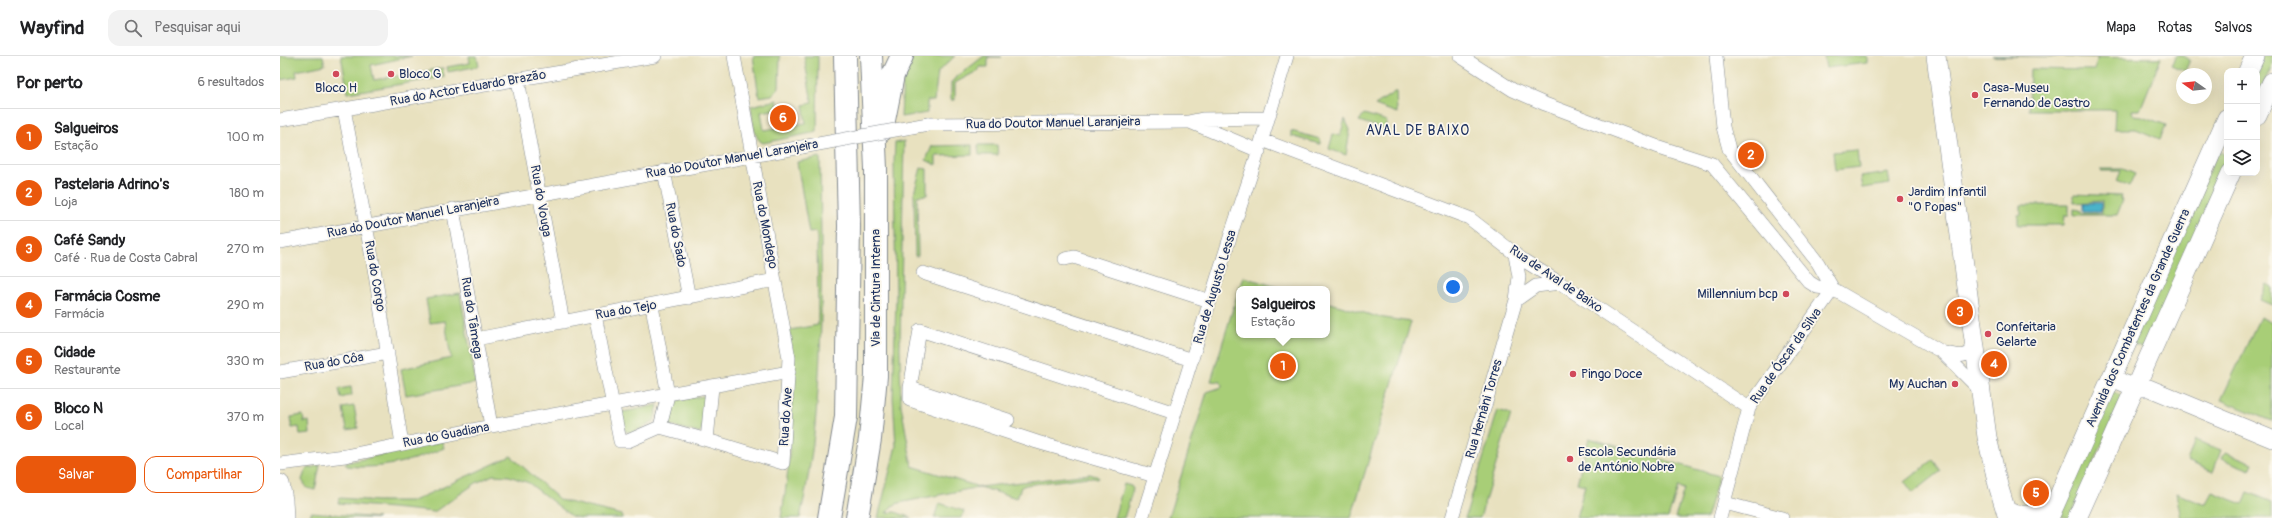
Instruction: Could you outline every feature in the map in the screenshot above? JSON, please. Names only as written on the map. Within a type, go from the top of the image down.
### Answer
[{"type":"highway","name":"Via de Cintura Interna","points":[[829,518],[846,417],[849,226],[845,56]]},
{"type":"highway","name":"Via de Cintura Interna","points":[[857,518],[870,439],[876,376],[876,169],[871,56]]},
{"type":"highway","points":[[876,169],[888,96],[893,75],[902,56]]},
{"type":"main road","points":[[1936,56],[1979,389],[1987,437],[1998,485],[2007,515],[2050,515]]},
{"type":"main road","points":[[2249,68],[2255,56]]},
{"type":"main road","points":[[2260,108],[2272,82]]},
{"type":"main road","name":"Avenida dos Combatentes da Grande Guerra","points":[[2050,515],[2112,378],[2222,144],[2224,134]]},
{"type":"main road","name":"Avenida dos Combatentes da Grande Guerra","points":[[2077,518],[2230,176]]},
{"type":"main road","points":[[280,484],[284,518]]},
{"type":"street","name":"Rua do Actor Eduardo Brazão","points":[[280,120],[656,56]]},
{"type":"street","name":"Rua do Mondego","points":[[734,56],[789,358],[789,372]]},
{"type":"street","name":"Rua de Augusto Lessa","points":[[1142,518],[1261,145],[1267,118],[1287,56]]},
{"type":"street","points":[[1460,56],[1513,90],[1545,104],[1656,146],[1712,164],[1801,275],[1817,287],[1832,289],[1942,352],[1960,357],[1968,356],[1975,349]]},
{"type":"street","points":[[1716,56],[1723,127],[1729,150],[1818,263],[1832,289]]},
{"type":"street","name":"Rua do Vouga","points":[[518,80],[563,322]]},
{"type":"street","name":"Rua do Corgo","points":[[344,109],[388,353],[402,444]]},
{"type":"street","name":"Rua do Doutor Manuel Laranjeira","points":[[280,242],[540,193],[928,124],[1188,122],[1202,119],[1267,118]]},
{"type":"street","name":"Rua do Doutor Manuel Laranjeira","points":[[1188,122],[1261,145]]},
{"type":"street","name":"Rua de Aval de Baixo","points":[[1261,145],[1469,218],[1515,254],[1749,408]]},
{"type":"street","points":[[1712,164],[1729,150]]},
{"type":"street","name":"Rua do Sado","points":[[664,171],[689,298]]},
{"type":"street","name":"Rua do Tâmega","points":[[453,209],[491,426]]},
{"type":"street","name":"Rua Hernâni Torres","points":[[1452,518],[1516,300],[1519,277],[1515,254]]},
{"type":"street","points":[[1065,258],[1074,257],[1210,301]]},
{"type":"street","points":[[923,273],[1192,360]]},
{"type":"street","name":"Rua do Tejo","points":[[476,339],[595,315],[652,306],[775,280]]},
{"type":"street","points":[[1516,300],[1536,286],[1560,283]]},
{"type":"street","name":"Rua de Óscar da Silva","points":[[1720,518],[1749,408],[1832,289]]},
{"type":"street","points":[[652,306],[668,395],[660,426]]},
{"type":"street","points":[[595,315],[620,441],[628,440],[660,426],[707,440],[712,387]]},
{"type":"street","points":[[1155,476],[1037,442],[910,400],[910,388],[920,330],[1033,372],[1175,413]]},
{"type":"street","points":[[1942,352],[1979,389]]},
{"type":"street","name":"Rua do Côa","points":[[280,372],[388,353]]},
{"type":"street","name":"Rua do Guadiana","points":[[280,464],[345,456],[491,426],[789,372]]},
{"type":"street","name":"Rua do Ave","points":[[707,440],[783,463],[789,372]]},
{"type":"street","points":[[2112,378],[2135,388],[2149,388],[2272,439]]},
{"type":"street","points":[[910,388],[1008,420]]},
{"type":"street","points":[[1725,503],[1782,518]]},
{"type":"green space","points":[[280,56],[323,56],[325,65],[296,71],[297,77],[280,80]]},
{"type":"green space","points":[[341,56],[412,56],[371,65],[374,80],[443,68],[444,77],[348,93]]},
{"type":"green space","points":[[469,56],[477,56],[479,66],[448,72],[447,67],[470,63]]},
{"type":"green space","points":[[753,56],[780,56],[779,87],[772,95],[759,97]]},
{"type":"green space","points":[[804,56],[818,56],[817,132],[763,143],[759,140],[755,132],[751,106],[777,100],[779,109],[761,112],[764,130],[806,123],[803,105],[812,103]]},
{"type":"green space","points":[[913,56],[955,56],[938,72],[934,101],[927,101],[927,113],[901,117],[903,76]]},
{"type":"green space","points":[[984,56],[1002,57],[988,57],[988,67],[979,67],[979,70],[955,83],[955,100],[951,100],[951,83],[954,79]]},
{"type":"green space","points":[[1824,56],[1867,56],[1867,63],[1826,68]]},
{"type":"green space","points":[[2176,56],[2184,56],[2190,60],[2186,68],[2178,68],[2171,65]]},
{"type":"green space","points":[[2261,56],[2272,56],[2272,65],[2260,92],[2260,68],[2258,68]]},
{"type":"green space","points":[[2098,57],[2161,58],[2140,110],[2132,110],[2133,115],[2142,116],[2166,125],[2160,139],[2136,129],[2114,129],[2115,110],[2029,110],[2030,69],[2094,70]]},
{"type":"green space","points":[[1396,91],[1397,113],[1375,105]]},
{"type":"green space","points":[[1364,114],[1387,121],[1384,129],[1359,121]]},
{"type":"green space","points":[[1345,119],[1350,130],[1346,155],[1329,149],[1333,134],[1340,136]]},
{"type":"green space","points":[[1291,131],[1320,139],[1320,144],[1291,136]]},
{"type":"green space","points":[[904,141],[900,348],[901,405],[912,466],[979,487],[899,503],[892,506],[886,513],[895,512],[912,518],[878,518],[896,446],[893,397],[896,298],[894,163],[895,143]]},
{"type":"green space","points":[[972,145],[972,155],[936,156],[936,165],[926,160],[932,146]]},
{"type":"green space","points":[[978,145],[997,145],[998,155],[979,155]]},
{"type":"green space","points":[[1857,150],[1859,167],[1835,170],[1833,152]]},
{"type":"green space","points":[[2218,151],[2224,154],[2224,175],[2145,349],[2132,343]]},
{"type":"green space","points":[[820,157],[821,293],[815,429],[809,474],[800,518],[781,518],[790,448],[790,330],[818,325],[817,232],[809,233],[797,162]]},
{"type":"green space","points":[[921,168],[927,169],[927,195],[917,196],[918,256],[915,256],[914,193]]},
{"type":"green space","points":[[2101,169],[2123,169],[2135,174],[2129,187],[2117,181],[2121,171],[2101,171]]},
{"type":"green space","points":[[1888,173],[1890,184],[1862,188],[1860,177]]},
{"type":"green space","points":[[2074,194],[2121,196],[2120,199],[2123,200],[2117,215],[2074,215],[2074,209],[2080,210],[2082,213],[2102,213],[2102,201],[2074,203]]},
{"type":"green space","points":[[2021,205],[2069,205],[2069,215],[2065,215],[2064,225],[2018,225],[2018,215],[2021,215]]},
{"type":"green space","points":[[1243,277],[1274,286],[1240,286]]},
{"type":"green space","points":[[2267,284],[2272,287],[2272,305],[2260,300]]},
{"type":"green space","points":[[460,293],[476,383],[406,395],[401,369],[451,358],[445,321],[430,323],[426,299]]},
{"type":"green space","points":[[1236,299],[1236,338],[1330,338],[1330,303],[1378,317],[1411,322],[1351,518],[1168,518],[1207,392],[1222,387],[1221,382],[1211,381]]},
{"type":"green space","points":[[2260,317],[2272,323],[2272,421],[2221,400]]},
{"type":"green space","points":[[351,387],[352,395],[341,398],[339,389]]},
{"type":"green space","points":[[2111,391],[2123,396],[2070,518],[2056,515]]},
{"type":"green space","points":[[704,396],[702,430],[698,433],[666,424],[671,401]]},
{"type":"green space","points":[[658,405],[654,422],[632,433],[625,431],[618,413]]},
{"type":"green space","points":[[354,406],[358,428],[347,430],[343,408]]},
{"type":"green space","points":[[1498,410],[1511,414],[1480,518],[1465,518]]},
{"type":"green space","points":[[303,415],[304,422],[309,421],[310,434],[300,435],[299,427],[292,428],[291,417]]},
{"type":"green space","points":[[1589,438],[1719,476],[1706,518],[1675,518],[1684,489],[1678,487],[1668,518],[1576,518],[1585,485],[1577,483]]},
{"type":"green space","points":[[2195,440],[2221,450],[2213,472],[2187,461]]},
{"type":"green space","points":[[442,441],[444,448],[421,457],[397,463],[372,467],[360,467],[347,466],[345,463]]},
{"type":"green space","points":[[2225,452],[2253,463],[2250,470],[2222,459]]},
{"type":"green space","points":[[511,456],[560,500],[622,515],[622,518],[581,518],[571,516],[529,483],[509,476],[493,475],[476,483],[434,512],[338,503],[340,498],[377,501],[413,501]]},
{"type":"green space","points":[[1933,460],[1941,471],[1913,493],[1905,482]]},
{"type":"green space","points":[[320,465],[315,490],[307,488],[302,480],[306,469]]},
{"type":"green space","points":[[1090,474],[1099,477],[1098,479],[1088,477],[1026,485],[1021,487],[1017,498],[979,487]]},
{"type":"green space","points":[[1124,484],[1131,486],[1133,489],[1124,518],[1114,518]]},
{"type":"green space","points":[[2212,492],[2243,504],[2248,492],[2272,502],[2272,518],[2181,518],[2176,493],[2205,505]]},
{"type":"green space","points":[[939,503],[964,511],[962,518],[934,518]]},
{"type":"green space","points":[[311,512],[378,518],[310,518]]},
{"type":"water","points":[[2083,203],[2101,203],[2101,211],[2083,211]]},
{"type":"place","name":"Bloco H","points":[[336,74]]},
{"type":"place","name":"Bloco G","points":[[391,74]]},
{"type":"place","name":"Casa-Museu Fernando de Castro","points":[[1975,95]]},
{"type":"place","name":"Bloco N","points":[[783,118]]},
{"type":"place","name":"Pastelaria Adrino's","points":[[1751,155]]},
{"type":"place","name":"Jardim Infantil \"O Popas\"","points":[[1900,199]]},
{"type":"place","name":"Millennium bcp","points":[[1786,294]]},
{"type":"place","name":"Café Sandy","points":[[1960,312]]},
{"type":"place","name":"Confeitaria Gelarte","points":[[1988,334]]},
{"type":"place","name":"Farmácia Cosme","points":[[1994,364]]},
{"type":"place","name":"Salgueiros","points":[[1283,366]]},
{"type":"place","name":"Pingo Doce","points":[[1573,374]]},
{"type":"place","name":"My Auchan","points":[[1955,384]]},
{"type":"place","name":"Escola Secundária de António Nobre","points":[[1570,459]]},
{"type":"place","name":"Cidade","points":[[2036,493]]},
{"type":"district","name":"AVAL DE BAIXO","points":[[1418,130]]}]
